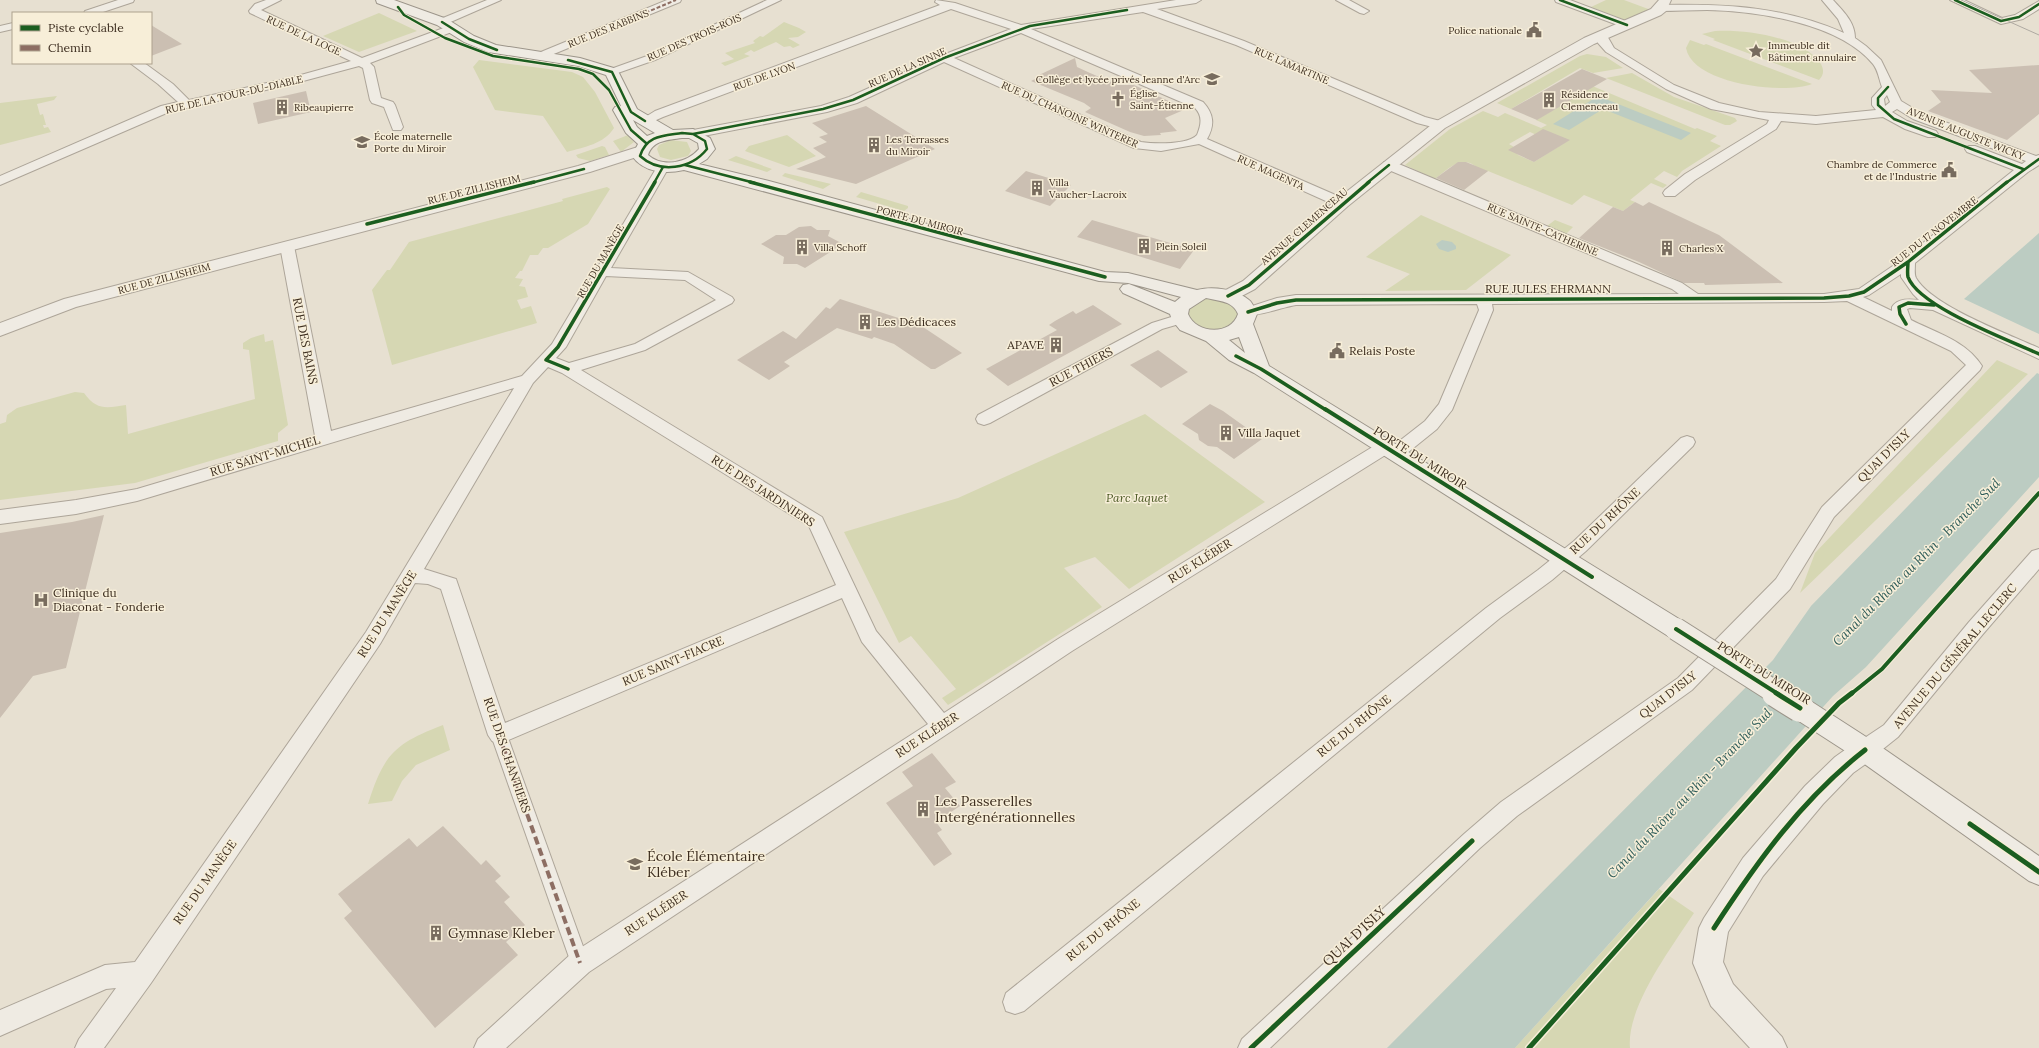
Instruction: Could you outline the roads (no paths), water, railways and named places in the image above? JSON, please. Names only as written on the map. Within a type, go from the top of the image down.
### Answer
[{"type":"main road","points":[[382,0],[493,50],[580,62],[612,72],[631,112],[669,134]]},
{"type":"main road","name":"AVENUE CLEMENCEAU","points":[[1228,296],[1249,285],[1342,203],[1440,125],[1589,41],[1627,25],[1663,4]]},
{"type":"main road","points":[[398,7],[404,15],[419,22],[444,28],[493,56],[579,69],[592,74],[609,90],[643,151],[656,137],[669,134],[693,134]]},
{"type":"main road","points":[[493,56],[534,59],[540,56]]},
{"type":"main road","name":"PORTE DU MIROIR","points":[[643,151],[650,164],[663,167],[685,165],[700,158],[706,149],[705,141],[693,134]]},
{"type":"main road","name":"PORTE DU MIROIR","points":[[706,149],[746,179]]},
{"type":"main road","name":"RUE DE ZILLISHEIM","points":[[0,330],[70,303],[584,169],[643,151]]},
{"type":"main road","name":"PORTE DU MIROIR","points":[[685,165],[708,172],[746,179],[935,233],[1105,277],[1128,278],[1196,295]]},
{"type":"main road","name":"PORTE DU MIROIR","points":[[1105,277],[1180,315]]},
{"type":"main road","points":[[1247,319],[1239,331],[1229,335],[1210,335],[1192,330],[1180,315],[1182,304],[1196,295],[1206,294],[1228,296],[1244,306],[1247,319],[1248,338],[1255,352],[1260,369]]},
{"type":"main road","name":"RUE DE ZILLISHEIM","points":[[0,313],[70,303]]},
{"type":"main road","name":"PORTE DU MIROIR","points":[[1210,335],[1236,356],[1260,369],[1842,734],[2039,872]]},
{"type":"main road","points":[[1771,1048],[1722,995],[1708,963],[1714,928],[1753,867],[1814,795],[1844,765],[1865,750]]},
{"type":"street","points":[[92,12],[129,0]]},
{"type":"street","name":"RUE DE LA LOGE","points":[[276,0],[259,6],[254,11],[361,62]]},
{"type":"street","name":"RUE DE LA TOUR-DU-DIABLE","points":[[0,181],[153,114],[186,104],[292,81],[361,62],[400,49],[444,28],[496,0]]},
{"type":"street","name":"RUE DES RABBINS","points":[[540,56],[676,0]]},
{"type":"street","name":"RUE DES TROIS-ROIS","points":[[612,72],[651,58],[776,0]]},
{"type":"street","points":[[934,0],[968,9],[1019,29],[1199,105],[1208,117],[1206,131],[1200,140]]},
{"type":"street","name":"RUE DE LA SINNE","points":[[693,134],[717,129],[740,127],[823,109],[853,100],[944,58],[1019,29],[1125,5],[1142,8],[1196,0]]},
{"type":"street","points":[[1341,0],[1364,11]]},
{"type":"street","points":[[1560,0],[1627,25]]},
{"type":"street","points":[[1828,0],[1848,26],[1850,33],[1849,40]]},
{"type":"street","points":[[1955,0],[2001,21],[2019,17],[2039,4]]},
{"type":"street","points":[[968,9],[982,2]]},
{"type":"street","name":"AVENUE AUGUSTE WICKY","points":[[1663,4],[1759,12],[1801,22],[1849,40],[1877,62],[1884,74],[1888,87],[1894,95],[1896,103],[1917,116],[2038,160]]},
{"type":"street","name":"RUE DE LYON","points":[[645,121],[659,114],[951,5]]},
{"type":"street","name":"RUE LAMARTINE","points":[[1142,8],[1240,43],[1421,120],[1440,125]]},
{"type":"street","points":[[0,28],[12,26]]},
{"type":"street","points":[[1602,36],[1610,50],[1670,87],[1716,106],[1777,118],[1816,120],[1884,113]]},
{"type":"street","name":"RUE DU CHANOINE WINTERER","points":[[944,58],[1138,146],[1161,147],[1184,145],[1200,140]]},
{"type":"street","points":[[361,62],[368,67],[376,100],[389,105],[397,127]]},
{"type":"street","points":[[138,64],[151,71],[178,94],[186,104]]},
{"type":"street","points":[[1884,113],[1878,106],[1878,98],[1888,87]]},
{"type":"street","name":"AVENUE AUGUSTE WICKY","points":[[1896,103],[1884,113],[1894,119],[2023,169]]},
{"type":"street","points":[[1670,193],[1690,177],[1772,126],[1777,118]]},
{"type":"street","name":"RUE DE LA SINNE","points":[[706,149],[740,127]]},
{"type":"street","name":"RUE MAGENTA","points":[[1200,140],[1342,203]]},
{"type":"street","name":"RUE DU 17 NOVEMBRE","points":[[1849,296],[1864,292],[1908,262],[2023,169],[2038,160]]},
{"type":"street","name":"RUE SAINTE-CATHERINE","points":[[1390,165],[1677,286],[1694,298]]},
{"type":"street","name":"RUE DU MANÈGE","points":[[88,1048],[142,974],[373,638],[527,380],[558,347],[663,167]]},
{"type":"street","name":"RUE DES BAINS","points":[[287,246],[324,437]]},
{"type":"street","points":[[1908,262],[1908,277],[1918,291],[1936,306],[2039,354]]},
{"type":"street","points":[[568,369],[640,347],[727,300],[688,276],[603,272]]},
{"type":"street","name":"RUE JULES EHRMANN","points":[[1247,319],[1277,303],[1296,300],[1824,298],[1849,296]]},
{"type":"street","name":"QUAI D'ISLY","points":[[1251,1048],[1472,841],[1509,809],[1685,684],[1758,612],[1783,584],[1828,512],[1974,366],[1969,358],[1956,348],[1849,296]]},
{"type":"street","name":"RUE KLÉBER","points":[[487,1048],[580,963],[1065,645],[1431,425],[1446,406],[1486,310],[1483,299]]},
{"type":"street","points":[[1906,324],[1900,314],[1899,307],[1908,303],[1936,306]]},
{"type":"street","name":"RUE THIERS","points":[[984,420],[1180,315]]},
{"type":"street","name":"RUE DES JARDINIERS","points":[[546,360],[568,369],[816,522],[869,636],[942,726]]},
{"type":"street","name":"RUE SAINT-MICHEL","points":[[0,517],[76,507],[137,495],[324,437],[504,385],[527,380]]},
{"type":"street","name":"RUE DU RHÔNE","points":[[1015,1002],[1493,613],[1564,559],[1687,442]]},
{"type":"street","name":"AVENUE DU GÉNÉRAL LECLERC","points":[[1865,750],[1891,731],[1976,628],[2039,556]]},
{"type":"street","name":"RUE DES CHANTIERS","points":[[411,576],[429,577],[449,584],[499,735],[580,963]]},
{"type":"street","name":"RUE SAINT-FIACRE","points":[[499,735],[847,588]]},
{"type":"street","points":[[0,1023],[105,977],[142,974]]},
{"type":"water","points":[[1598,96],[1691,133],[1681,140],[1603,109],[1569,130],[1553,124]]},
{"type":"water","points":[[2039,233],[2039,334],[1964,299]]},
{"type":"water","points":[[1442,240],[1452,242],[1456,246],[1456,249],[1448,252],[1439,249],[1436,244]]},
{"type":"water","name":"Canal du Rhône au Rhin - Branche Sud","points":[[2037,373],[2039,374],[2039,477],[1866,667],[1833,696],[1515,1048],[1387,1048],[1773,660],[1811,606]]},
{"type":"tram line","points":[[1961,0],[2039,35]]},
{"type":"place","name":"Police nationale","points":[[1534,30]]},
{"type":"place","name":"Immeuble dit Bâtiment annulaire","points":[[1756,51]]},
{"type":"place","name":"Collège et lycée privés Jeanne d'Arc","points":[[1212,79]]},
{"type":"place","name":"Église Saint-Étienne","points":[[1118,99]]},
{"type":"place","name":"Résidence Clemenceau","points":[[1549,100]]},
{"type":"place","name":"Ribeaupierre","points":[[282,107]]},
{"type":"place","name":"École maternelle Porte du Miroir","points":[[362,142]]},
{"type":"place","name":"Les Terrasses du Miroir","points":[[874,145]]},
{"type":"place","name":"Chambre de Commerce et de l'Industrie","points":[[1949,170]]},
{"type":"place","name":"Villa Vaucher-Lacroix","points":[[1037,188]]},
{"type":"place","name":"Plein Soleil","points":[[1144,246]]},
{"type":"place","name":"Villa Schoff","points":[[802,247]]},
{"type":"place","name":"Charles X","points":[[1667,248]]},
{"type":"place","name":"Les Dédicaces","points":[[865,322]]},
{"type":"place","name":"APAVE","points":[[1056,345]]},
{"type":"place","name":"Relais Poste","points":[[1337,351]]},
{"type":"place","name":"Villa Jaquet","points":[[1226,433]]},
{"type":"place","name":"Clinique du Diaconat - Fonderie","points":[[41,600]]},
{"type":"place","name":"Les Passerelles Intergénérationnelles","points":[[923,809]]},
{"type":"place","name":"École Élémentaire Kléber","points":[[635,864]]},
{"type":"place","name":"Gymnase Kleber","points":[[436,933]]},
{"type":"park label","name":"Parc Jaquet","points":[[1137,498]]}]
